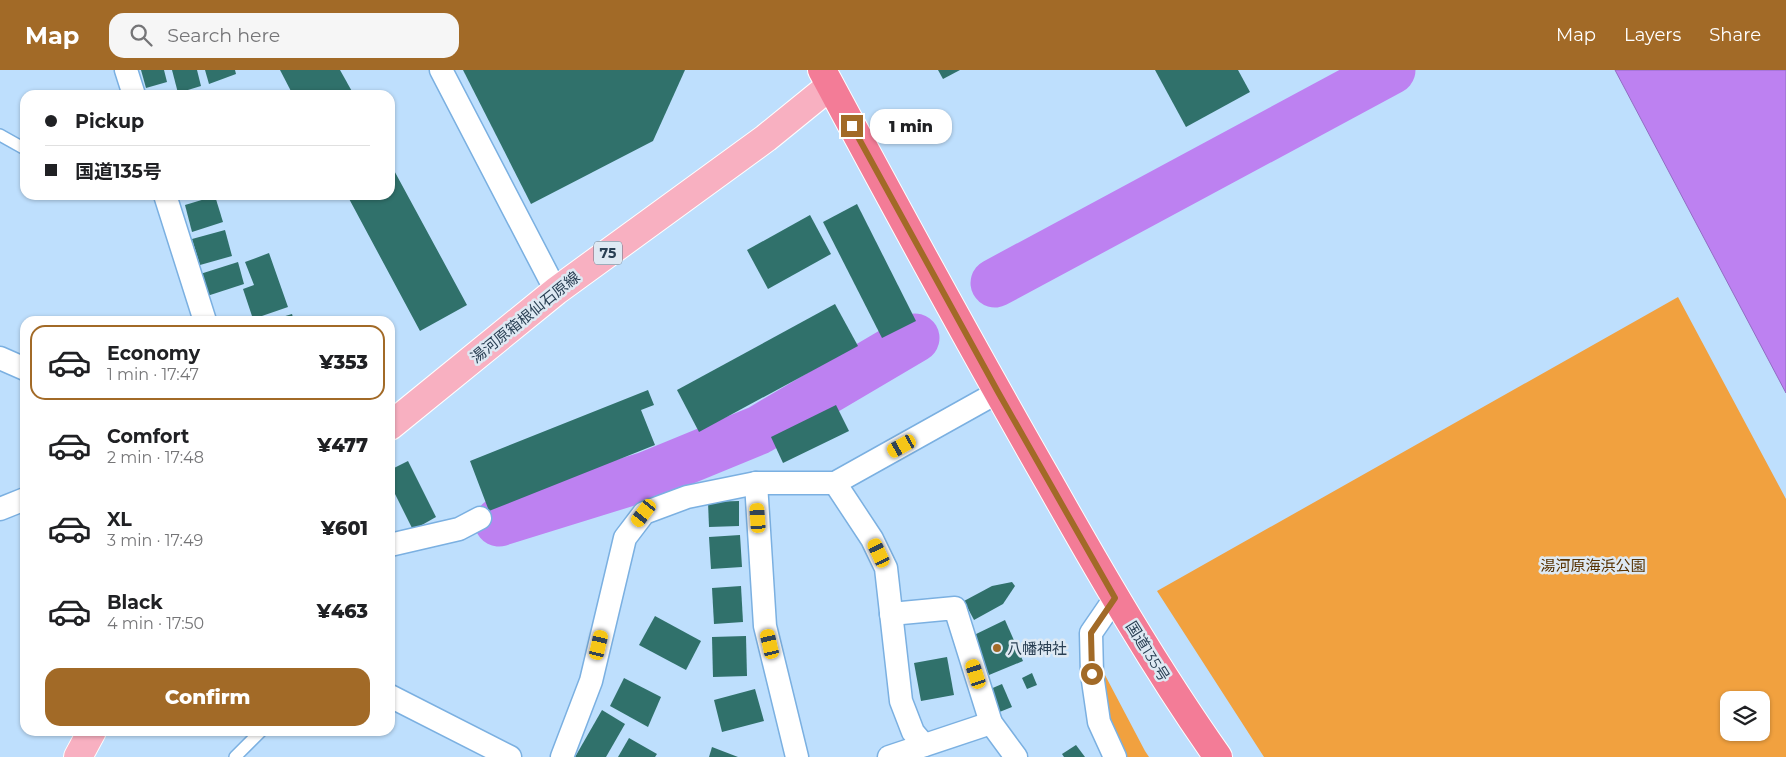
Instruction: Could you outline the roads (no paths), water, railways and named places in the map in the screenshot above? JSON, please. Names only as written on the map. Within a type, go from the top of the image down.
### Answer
[{"type":"highway","name":"国道135号","points":[[826,78],[998,392],[1115,598],[1181,704],[1218,757]]},
{"type":"main road","name":"湯河原箱根仙石原線","points":[[395,422],[556,291],[766,138],[826,78]]},
{"type":"main road","points":[[78,757],[89,736]]},
{"type":"street","points":[[126,70],[132,90]]},
{"type":"street","points":[[441,70],[556,291]]},
{"type":"street","points":[[167,200],[202,316]]},
{"type":"street","points":[[0,358],[20,367]]},
{"type":"street","points":[[562,757],[591,681],[625,538],[644,513],[687,497],[756,483],[835,483],[998,392]]},
{"type":"street","points":[[756,483],[765,626],[797,757]]},
{"type":"street","points":[[835,483],[872,539],[886,568],[901,701],[913,732],[924,744]]},
{"type":"street","points":[[0,509],[20,501]]},
{"type":"street","points":[[395,544],[459,529],[480,518]]},
{"type":"street","points":[[1115,598],[1091,633],[1092,674],[1098,722],[1115,757]]},
{"type":"street","points":[[891,614],[955,608],[991,723],[1016,757]]},
{"type":"street","points":[[395,699],[510,757]]},
{"type":"street","points":[[889,757],[991,723]]},
{"type":"lane","points":[[0,135],[20,146]]},
{"type":"lane","points":[[235,757],[256,736]]},
{"type":"waterway","points":[[995,283],[1391,70]]},
{"type":"waterway","points":[[499,522],[647,476],[759,430],[915,338]]},
{"type":"place","name":"八幡神社","points":[[997,648]]},
{"type":"park label","name":"湯河原海浜公園","points":[[1593,565]]}]
